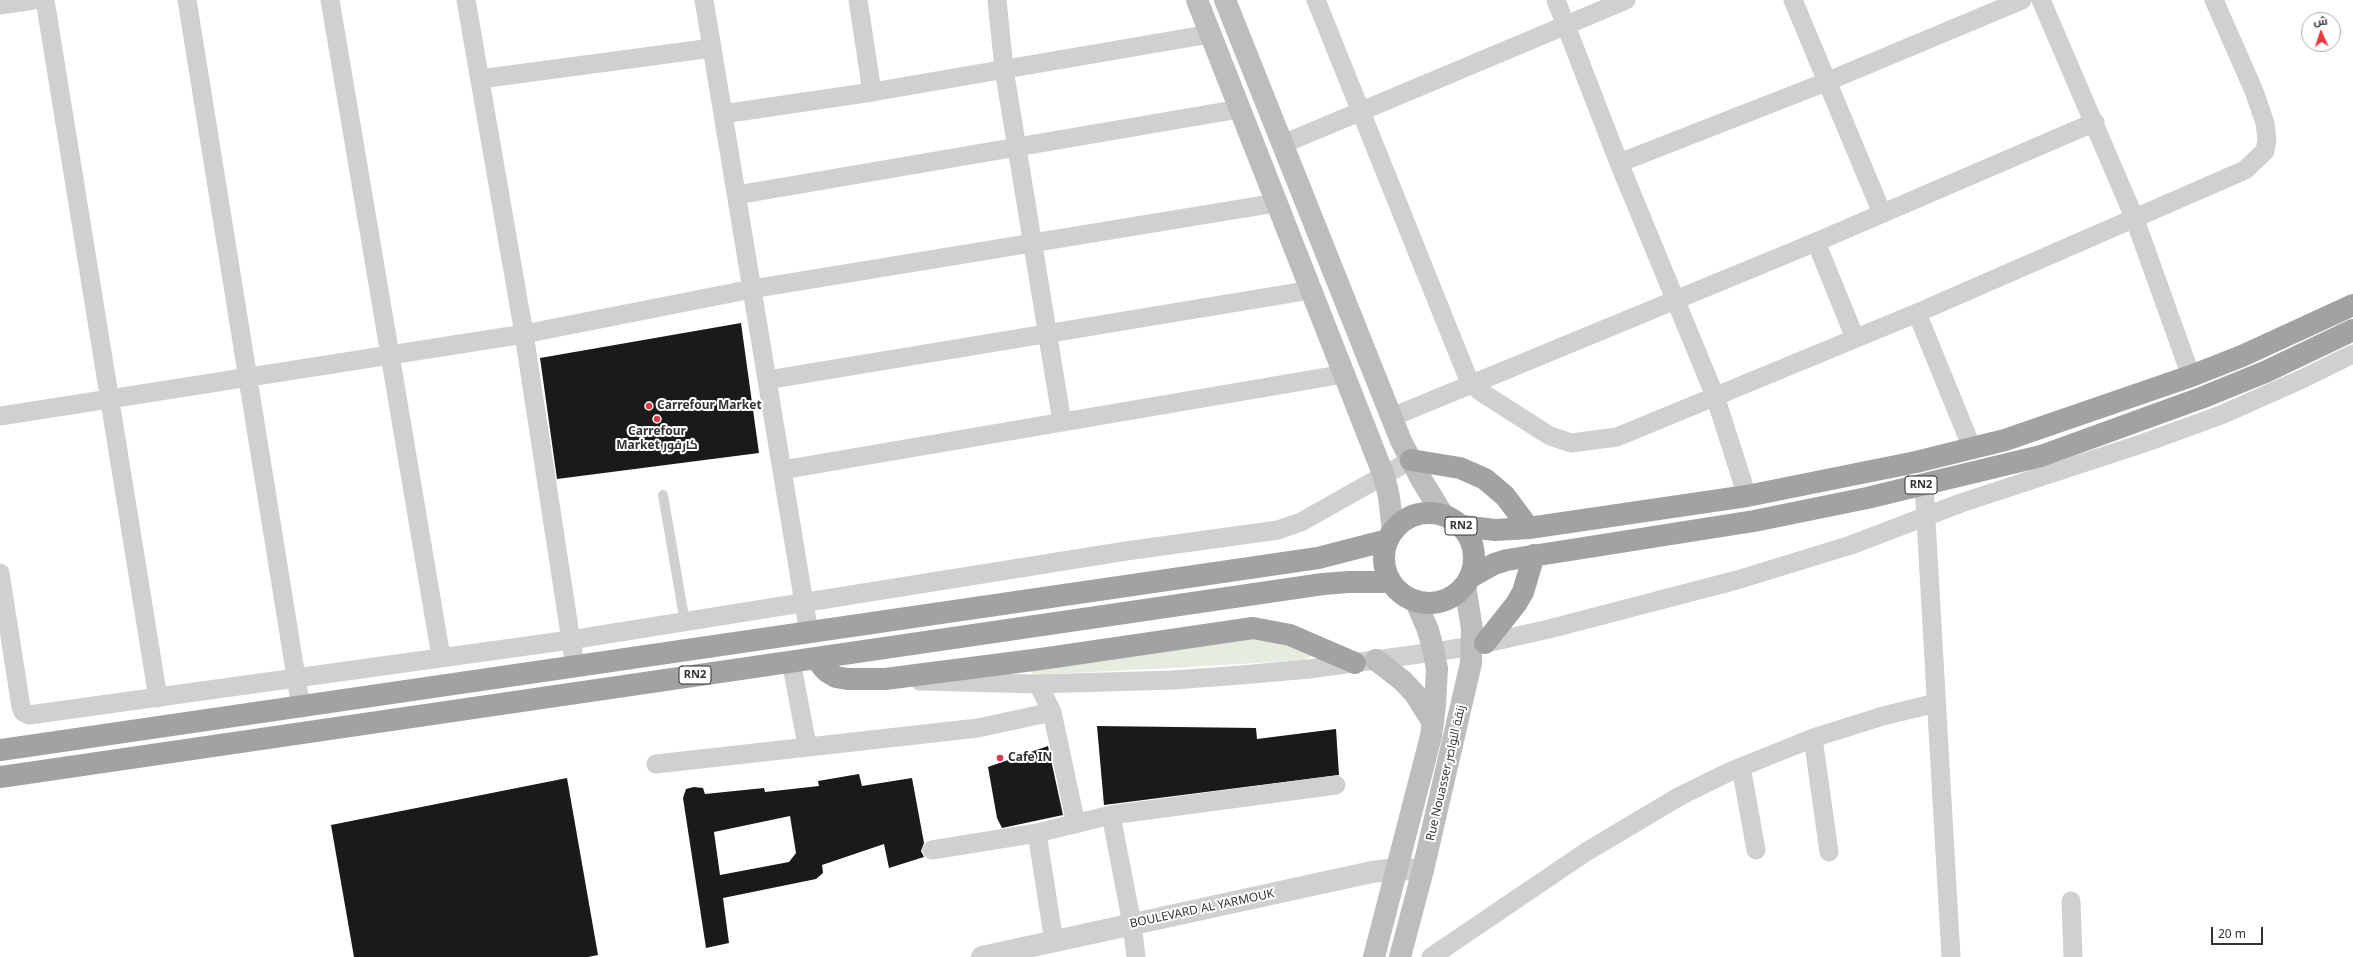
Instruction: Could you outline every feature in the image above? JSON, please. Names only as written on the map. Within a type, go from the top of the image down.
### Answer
[{"type":"highway","name":"RN2","points":[[0,750],[301,708],[1318,558],[1390,535],[1406,520],[1421,514],[1443,515],[1462,526],[1495,530],[1529,528],[1747,496],[1860,475],[2005,440],[2191,376],[2242,356],[2353,305]]},
{"type":"highway","name":"RN2","points":[[1390,535],[1384,561],[1390,582],[1406,598],[1416,602],[1438,603],[1458,594],[1468,582],[1494,564],[1534,555],[1754,521],[1924,485],[2040,456],[2148,419],[2265,372],[2353,330]]},
{"type":"highway","points":[[1410,460],[1460,468],[1484,479],[1505,496],[1529,528]]},
{"type":"highway","name":"RN2","points":[[1462,526],[1473,545],[1475,556],[1468,582]]},
{"type":"highway","points":[[1479,644],[1516,604],[1528,580],[1534,555]]},
{"type":"highway","name":"RN2","points":[[0,777],[1323,584],[1349,582],[1390,582]]},
{"type":"highway","points":[[815,658],[826,671],[836,677],[847,679],[885,678],[1041,659],[1253,628],[1290,635],[1366,662]]},
{"type":"main road","points":[[1197,0],[1384,476],[1389,497],[1390,535]]},
{"type":"main road","points":[[1225,0],[1410,460],[1443,515]]},
{"type":"main road","name":"Rue Nouasser زنقة النواصر","points":[[1400,957],[1423,870],[1468,680],[1479,644],[1471,613],[1468,582]]},
{"type":"main road","points":[[1374,957],[1433,723],[1437,669],[1428,630],[1416,602]]},
{"type":"main road","points":[[1366,662],[1399,678],[1415,694],[1433,723]]},
{"type":"street","points":[[0,5],[34,0]]},
{"type":"street","points":[[45,0],[158,698]]},
{"type":"street","points":[[187,0],[301,708]]},
{"type":"street","points":[[330,0],[441,657]]},
{"type":"street","points":[[466,0],[524,334],[575,667]]},
{"type":"street","points":[[704,0],[809,633]]},
{"type":"street","points":[[858,0],[872,92]]},
{"type":"street","points":[[997,0],[1004,69],[1062,422]]},
{"type":"street","points":[[1316,0],[1470,383],[1481,392],[1550,436],[1571,443],[1616,437],[1917,313],[2134,217],[2245,170],[2265,150],[2267,140],[2265,123],[2254,91],[2214,0]]},
{"type":"street","points":[[1556,0],[1674,300],[1715,396],[1747,496]]},
{"type":"street","points":[[1283,144],[1360,110],[1626,0]]},
{"type":"street","points":[[1793,0],[1882,214]]},
{"type":"street","points":[[1619,163],[1826,82],[2022,0]]},
{"type":"street","points":[[2041,0],[2095,122],[2134,217],[2191,376]]},
{"type":"street","points":[[723,114],[872,92],[1210,34]]},
{"type":"street","points":[[480,79],[712,48]]},
{"type":"street","points":[[737,195],[1239,109]]},
{"type":"street","points":[[1392,417],[1470,383],[1816,242],[2095,122]]},
{"type":"street","points":[[0,416],[110,397],[524,334],[752,289],[1276,203]]},
{"type":"street","points":[[1816,242],[1856,338]]},
{"type":"street","points":[[767,380],[1311,290]]},
{"type":"street","points":[[1917,313],[1972,448]]},
{"type":"street","points":[[885,678],[960,683],[1038,684],[1188,679],[1366,662],[1479,644],[1625,609],[1770,570],[1851,545],[1926,516],[2144,443],[2221,415],[2302,380],[2353,354]]},
{"type":"street","points":[[782,470],[1344,374]]},
{"type":"street","points":[[0,573],[23,712],[29,715],[570,640],[804,604],[1126,551],[1278,530],[1301,522],[1410,460]]},
{"type":"street","points":[[1924,485],[1951,957]]},
{"type":"street","points":[[791,661],[807,745]]},
{"type":"street","points":[[1038,684],[1052,712],[1076,824]]},
{"type":"street","points":[[1431,957],[1632,823],[1680,796],[1741,767],[1813,738],[1883,716],[1936,703]]},
{"type":"street","points":[[656,764],[807,745],[978,728],[1052,712]]},
{"type":"street","points":[[1813,738],[1829,852]]},
{"type":"street","points":[[1741,767],[1756,850]]},
{"type":"street","points":[[932,850],[1037,834],[1111,815],[1336,785]]},
{"type":"street","points":[[1111,815],[1132,924],[1136,957]]},
{"type":"street","points":[[1037,834],[1054,942]]},
{"type":"street","name":"BOULEVARD AL YARMOUK","points":[[982,957],[1020,953],[1054,942],[1132,924],[1372,872],[1396,869],[1423,870]]},
{"type":"street","points":[[2071,901],[2073,957]]},
{"type":"lane","points":[[663,495],[685,622]]},
{"type":"shaded area","points":[[1258,636],[1310,650],[1312,656],[1305,660],[1191,667],[1034,675],[1031,671],[1149,651]]},
{"type":"building","name":"Carrefour Market","points":[[741,323],[759,453],[557,479],[540,358]]},
{"type":"building","points":[[1097,726],[1256,728],[1257,739],[1336,729],[1339,775],[1104,805]]},
{"type":"building","points":[[1048,746],[1063,815],[1002,828],[997,818],[988,767]]},
{"type":"building","points":[[859,774],[862,786],[912,778],[924,843],[921,851],[924,857],[889,868],[884,844],[822,865],[823,873],[816,879],[723,898],[729,943],[706,948],[683,798],[686,789],[694,787],[703,788],[705,794],[764,788],[765,792],[819,786],[818,781]],"holes":[[[790,816],[796,853],[789,862],[720,875],[714,832]]]},
{"type":"building","points":[[567,778],[598,955],[588,957],[354,957],[331,825]]},
{"type":"place","name":"Carrefour Market","points":[[649,406]]},
{"type":"place","name":"Carrefour Market كارفور","points":[[657,419]]},
{"type":"place","name":"Cafe IN","points":[[1000,758]]}]
